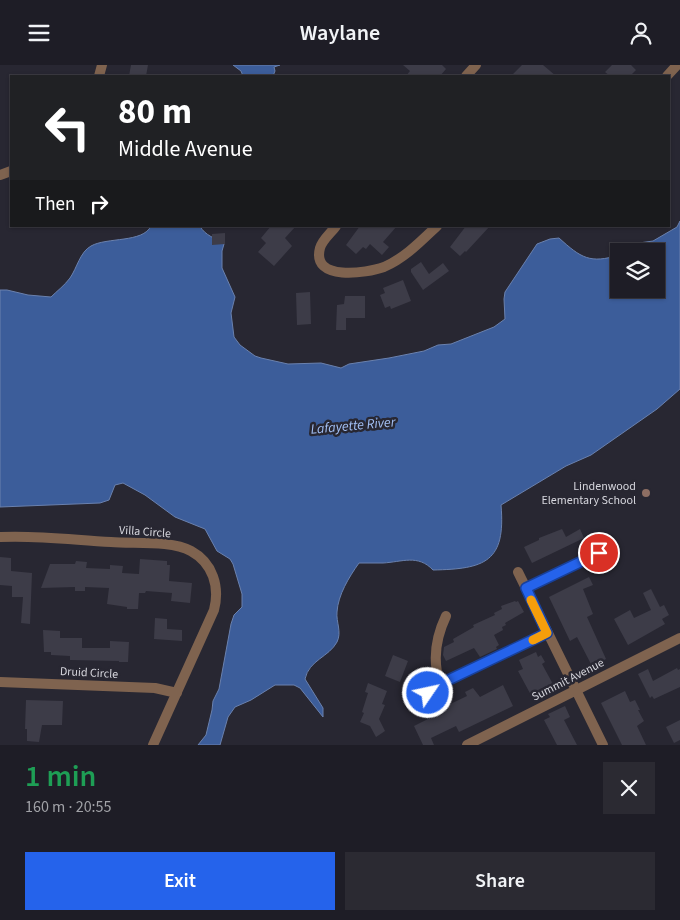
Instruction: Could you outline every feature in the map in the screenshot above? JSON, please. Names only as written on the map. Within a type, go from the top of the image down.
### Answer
[{"type":"street","points":[[467,75],[476,65]]},
{"type":"street","points":[[668,75],[677,65]]},
{"type":"street","points":[[335,227],[322,243],[320,260],[327,269],[334,272],[353,273],[385,266],[414,248],[436,227]]},
{"type":"street","name":"Villa Circle","points":[[0,537],[55,538],[164,545],[184,548],[198,556],[208,567],[215,580],[217,600],[201,642],[154,745]]},
{"type":"street","points":[[526,588],[599,553]]},
{"type":"street","points":[[518,572],[603,745]]},
{"type":"street","points":[[440,684],[435,662],[440,629],[446,616]]},
{"type":"street","points":[[428,693],[440,684],[547,633]]},
{"type":"street","name":"Summit Avenue","points":[[466,745],[680,638]]},
{"type":"street","name":"Druid Circle","points":[[0,682],[155,688],[177,693]]},
{"type":"water","points":[[233,65],[280,65],[274,67],[273,75],[243,75],[241,71]]},
{"type":"water","name":"Lafayette River","points":[[680,221],[680,389],[657,409],[591,455],[566,466],[501,505],[502,524],[500,539],[488,559],[479,564],[433,570],[416,560],[359,563],[339,599],[337,616],[339,635],[337,642],[311,667],[305,679],[323,708],[323,717],[300,688],[294,685],[275,685],[251,700],[235,707],[228,717],[220,745],[198,745],[206,735],[213,701],[219,689],[231,624],[234,615],[242,607],[242,594],[233,564],[230,559],[217,551],[205,529],[175,517],[145,495],[123,483],[115,485],[109,500],[100,503],[0,507],[0,290],[51,297],[68,281],[81,256],[87,249],[98,243],[140,235],[150,227],[201,227],[208,235],[224,244],[222,268],[235,297],[231,313],[234,337],[240,345],[261,358],[288,364],[321,363],[341,368],[349,364],[389,358],[424,351],[438,345],[451,344],[494,327],[505,319],[505,292],[537,244],[550,239],[559,238],[580,255],[586,257],[593,259],[610,258],[610,298],[665,298],[665,243],[639,243],[653,241],[677,227]]},
{"type":"building","points":[[131,65],[148,65],[146,75],[129,75]]},
{"type":"building","points":[[403,65],[442,65],[446,69],[441,75],[407,75],[410,71]]},
{"type":"building","points":[[522,65],[543,65],[555,75],[512,75]]},
{"type":"building","points":[[612,65],[631,65],[636,70],[631,75],[609,75],[605,72]]},
{"type":"building","points":[[270,227],[295,227],[285,238],[292,246],[274,266],[258,252],[266,243],[261,238]]},
{"type":"building","points":[[359,227],[396,227],[383,242],[389,247],[382,255],[370,244],[366,249],[363,247],[356,254],[346,245]]},
{"type":"building","points":[[465,227],[489,227],[460,256],[450,247]]},
{"type":"building","points":[[225,233],[225,244],[212,245],[212,234]]},
{"type":"building","points":[[421,262],[429,274],[443,263],[449,271],[423,290],[411,272],[411,269]]},
{"type":"building","points":[[403,280],[411,301],[391,309],[390,306],[385,308],[380,295],[385,293],[383,288]]},
{"type":"building","points":[[310,292],[311,324],[297,325],[296,293]]},
{"type":"building","points":[[345,296],[365,296],[365,318],[346,318],[346,330],[336,330],[337,305],[344,304]]},
{"type":"building","points":[[562,529],[566,537],[580,529],[584,538],[532,563],[524,547],[539,540],[539,538]]},
{"type":"building","points":[[0,557],[11,558],[11,571],[32,573],[30,624],[21,623],[23,597],[12,597],[12,586],[0,585]]},
{"type":"building","points":[[140,559],[167,561],[167,565],[170,565],[169,581],[192,583],[190,603],[171,601],[172,593],[146,591],[145,593],[139,593],[138,609],[127,609],[127,607],[107,604],[109,588],[85,587],[85,591],[75,591],[75,587],[41,588],[50,564],[75,564],[76,561],[87,562],[86,568],[110,569],[110,565],[123,566],[122,573],[139,574]]},
{"type":"building","points":[[589,577],[593,585],[583,589],[593,614],[587,617],[606,659],[592,666],[577,637],[570,641],[549,597]]},
{"type":"building","points":[[651,589],[660,607],[664,605],[669,615],[662,619],[665,624],[628,645],[614,619],[630,610],[634,618],[651,610],[643,593]]},
{"type":"building","points":[[518,601],[524,612],[505,623],[506,625],[502,627],[503,630],[494,635],[499,645],[496,647],[497,649],[480,657],[474,648],[446,661],[443,655],[444,647],[454,642],[453,639],[474,627],[473,625],[495,615],[494,613],[502,609],[501,606]]},
{"type":"building","points":[[155,618],[167,619],[167,629],[182,630],[182,641],[154,639]]},
{"type":"building","points":[[43,630],[60,631],[60,638],[82,638],[82,648],[110,648],[110,641],[129,642],[128,662],[70,660],[70,656],[51,655],[51,652],[44,652]]},
{"type":"building","points":[[536,652],[538,657],[541,655],[545,662],[542,664],[554,686],[532,697],[518,671],[523,669],[519,660]]},
{"type":"building","points":[[393,655],[408,661],[400,682],[385,676]]},
{"type":"building","points":[[677,668],[678,670],[680,669],[680,687],[654,699],[652,696],[650,698],[638,674],[648,669],[653,681]]},
{"type":"building","points":[[368,683],[387,691],[382,704],[385,705],[379,719],[385,731],[376,737],[370,726],[360,722],[364,713],[362,712],[368,693],[365,692]]},
{"type":"building","points":[[503,685],[513,706],[459,732],[456,726],[431,738],[434,745],[423,745],[414,726],[430,718],[426,709],[437,703],[440,709],[467,696],[465,692],[473,688],[480,697]]},
{"type":"building","points":[[625,691],[630,702],[635,700],[640,710],[638,710],[644,721],[637,726],[646,745],[622,745],[601,703]]},
{"type":"building","points":[[26,700],[63,701],[62,725],[42,725],[39,742],[27,741],[27,729],[25,729]]},
{"type":"building","points":[[565,706],[570,717],[564,720],[577,745],[557,745],[544,720],[550,717],[548,714]]},
{"type":"building","points":[[680,720],[680,740],[674,743],[666,727]]},
{"type":"slow traffic","points":[[531,600],[547,633],[533,640]]},
{"type":"place","name":"Lindenwood Elementary School","points":[[646,493]]},
{"type":"route","points":[[428,693],[440,684],[547,633],[526,588],[599,553]]}]
